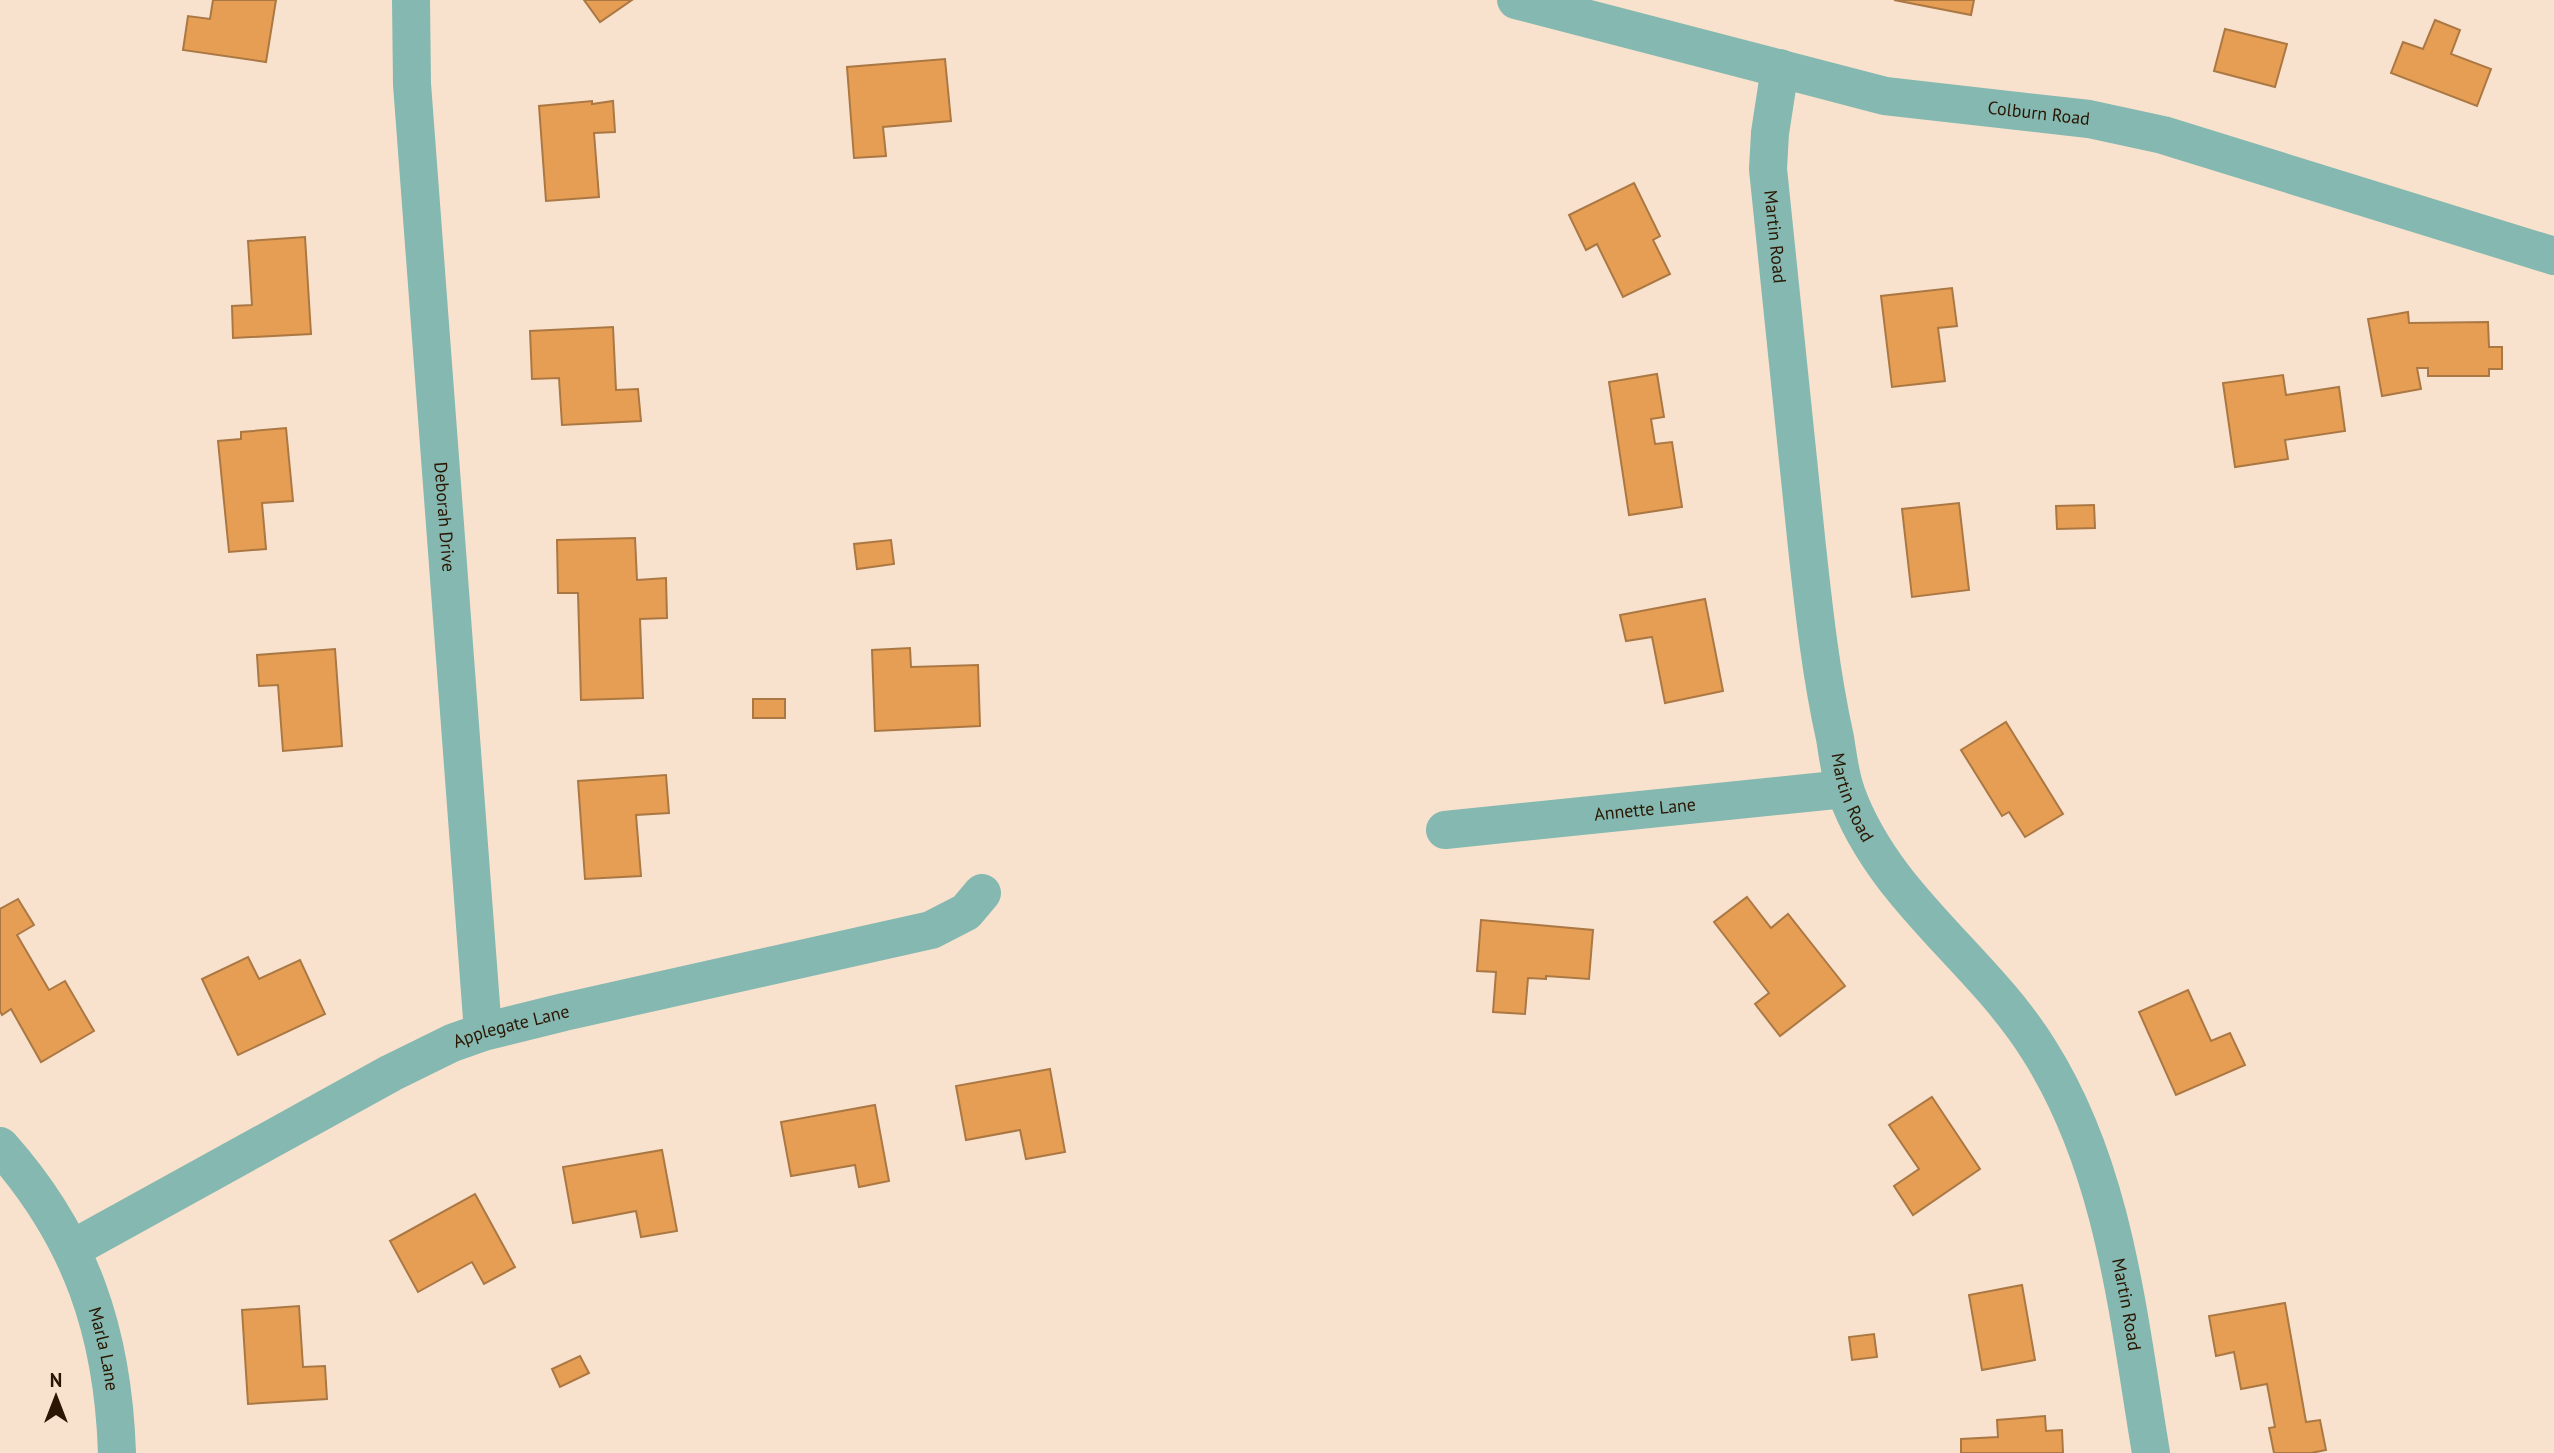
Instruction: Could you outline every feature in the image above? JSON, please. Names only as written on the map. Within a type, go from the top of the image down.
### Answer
[{"type":"street","name":"Deborah Drive","points":[[411,0],[412,84],[483,1032]]},
{"type":"street","name":"Colburn Road","points":[[1516,0],[1885,96],[2076,117],[2163,135],[2554,256]]},
{"type":"street","name":"Martin Road","points":[[1780,68],[1770,133],[1768,169],[1818,646],[1845,789],[1863,828],[1897,883],[2006,1005],[2039,1050],[2065,1098],[2094,1168],[2116,1245],[2151,1453]]},
{"type":"street","name":"Annette Lane","points":[[1445,830],[1845,789]]},
{"type":"street","name":"Applegate Lane","points":[[72,1249],[391,1073],[452,1043],[483,1032],[918,934],[966,912],[982,893]]},
{"type":"street","name":"Marla Lane","points":[[0,1146],[24,1174],[72,1249],[99,1320],[106,1352],[117,1453]]},
{"type":"building","points":[[213,0],[276,0],[266,62],[183,50],[188,16],[210,19]]},
{"type":"building","points":[[584,0],[632,0],[600,22]]},
{"type":"building","points":[[1894,0],[1974,0],[1971,15]]},
{"type":"building","points":[[2435,20],[2460,30],[2451,54],[2491,69],[2477,106],[2391,73],[2403,42],[2423,49]]},
{"type":"building","points":[[2225,29],[2287,44],[2275,87],[2214,71]]},
{"type":"building","points":[[945,59],[951,121],[883,127],[886,156],[854,158],[847,67]]},
{"type":"building","points":[[592,101],[592,104],[613,101],[615,132],[594,133],[599,197],[546,201],[539,106]]},
{"type":"building","points":[[1634,183],[1660,236],[1653,240],[1670,274],[1623,297],[1597,244],[1586,250],[1569,215]]},
{"type":"building","points":[[305,237],[311,334],[233,338],[232,306],[252,305],[248,241]]},
{"type":"building","points":[[1952,288],[1957,326],[1938,328],[1945,381],[1892,387],[1881,296]]},
{"type":"building","points":[[2408,312],[2409,323],[2488,322],[2489,347],[2502,347],[2502,369],[2489,369],[2489,376],[2428,376],[2428,368],[2417,368],[2421,389],[2382,396],[2368,319]]},
{"type":"building","points":[[613,327],[616,390],[638,389],[641,421],[562,425],[559,378],[532,379],[530,331]]},
{"type":"building","points":[[1657,374],[1664,417],[1651,419],[1655,444],[1672,442],[1682,507],[1629,515],[1609,382]]},
{"type":"building","points":[[2283,375],[2286,395],[2339,387],[2345,431],[2285,440],[2288,459],[2235,467],[2223,383]]},
{"type":"building","points":[[286,428],[293,501],[262,503],[266,549],[229,552],[218,441],[241,439],[241,432]]},
{"type":"building","points":[[1959,503],[1969,590],[1912,597],[1902,509]]},
{"type":"building","points":[[2094,505],[2095,528],[2057,529],[2056,506]]},
{"type":"building","points":[[635,538],[637,580],[666,578],[667,618],[640,619],[643,698],[581,700],[578,593],[558,593],[557,540]]},
{"type":"building","points":[[891,540],[894,564],[857,569],[854,544]]},
{"type":"building","points":[[1705,599],[1723,691],[1665,703],[1652,637],[1626,641],[1620,615]]},
{"type":"building","points":[[910,648],[911,667],[978,665],[980,726],[875,731],[872,650]]},
{"type":"building","points":[[335,649],[342,746],[283,751],[278,685],[259,686],[257,655]]},
{"type":"building","points":[[753,699],[785,699],[785,718],[753,718]]},
{"type":"building","points":[[2006,722],[2063,814],[2025,837],[2009,812],[2002,816],[1961,750]]},
{"type":"building","points":[[666,775],[669,813],[636,815],[641,876],[585,879],[578,781]]},
{"type":"building","points":[[1747,897],[1771,928],[1788,914],[1845,986],[1780,1036],[1755,1004],[1769,993],[1714,922]]},
{"type":"building","points":[[18,899],[34,925],[17,935],[49,990],[65,981],[94,1031],[41,1062],[11,1009],[2,1015],[0,1011],[0,909]]},
{"type":"building","points":[[1481,920],[1593,930],[1589,979],[1546,976],[1546,979],[1528,978],[1525,1014],[1493,1012],[1496,972],[1477,971]]},
{"type":"building","points":[[248,957],[259,979],[300,960],[325,1014],[238,1055],[202,979]]},
{"type":"building","points":[[2188,990],[2211,1041],[2230,1033],[2245,1065],[2176,1095],[2139,1012]]},
{"type":"building","points":[[1050,1069],[1065,1152],[1026,1159],[1020,1130],[966,1140],[956,1086]]},
{"type":"building","points":[[1932,1097],[1980,1169],[1913,1215],[1894,1186],[1919,1169],[1889,1125]]},
{"type":"building","points":[[875,1105],[889,1181],[859,1187],[855,1165],[791,1176],[781,1122]]},
{"type":"building","points":[[662,1150],[677,1231],[641,1237],[636,1211],[573,1223],[563,1167]]},
{"type":"building","points":[[475,1194],[515,1267],[484,1284],[472,1262],[418,1292],[390,1241]]},
{"type":"building","points":[[2022,1285],[2035,1360],[1982,1370],[1969,1295]]},
{"type":"building","points":[[2285,1303],[2306,1422],[2320,1420],[2326,1450],[2311,1453],[2274,1453],[2269,1428],[2275,1427],[2267,1384],[2241,1389],[2234,1352],[2216,1356],[2209,1316]]},
{"type":"building","points":[[299,1306],[303,1367],[325,1366],[327,1399],[248,1404],[242,1310]]},
{"type":"building","points":[[1874,1334],[1877,1357],[1852,1360],[1849,1337]]},
{"type":"building","points":[[580,1356],[589,1373],[560,1387],[552,1369]]},
{"type":"building","points":[[2045,1416],[2046,1431],[2062,1430],[2063,1453],[1961,1453],[1961,1439],[1998,1437],[1997,1420]]}]
